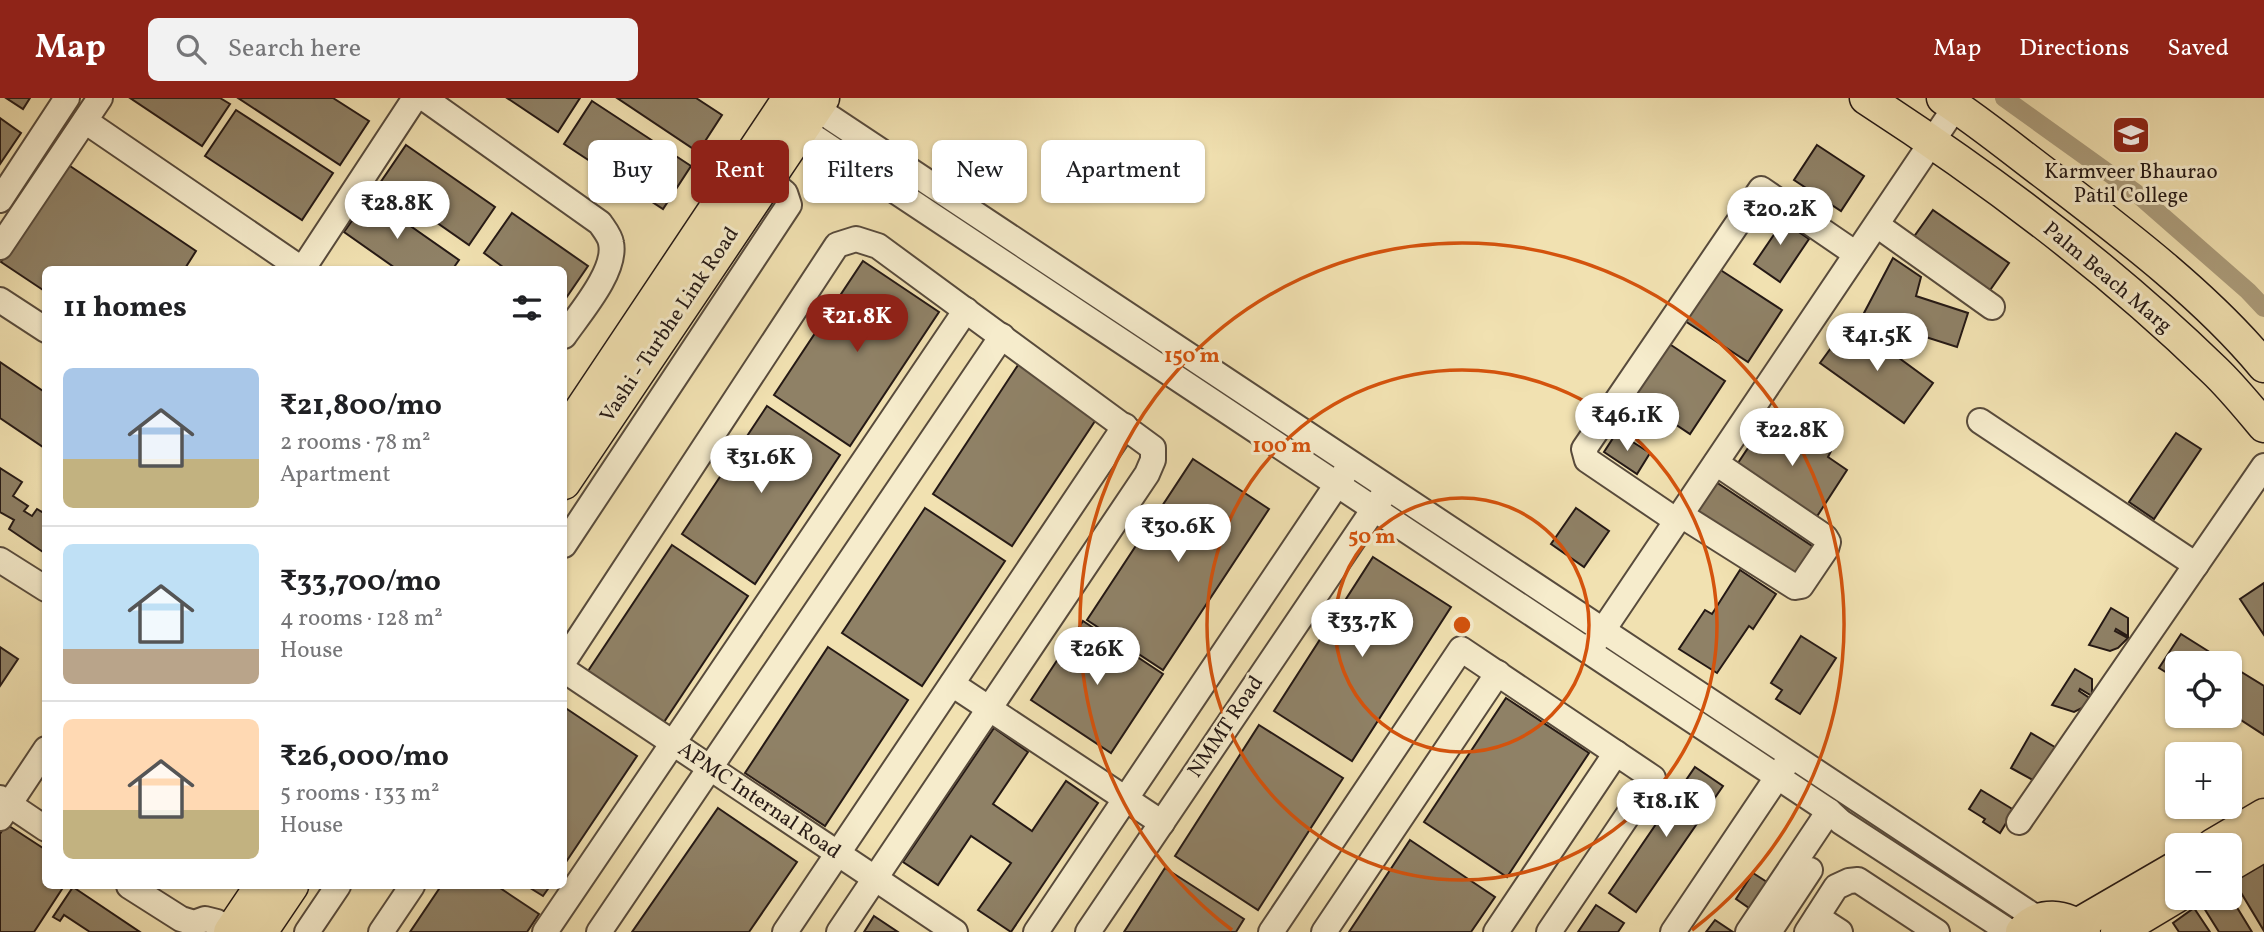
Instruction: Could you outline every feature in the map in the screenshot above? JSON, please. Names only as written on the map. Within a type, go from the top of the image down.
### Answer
[{"type":"main road","name":"Palm Beach Marg","points":[[1866,98],[1933,141],[2074,248],[2142,304],[2216,372],[2264,426]]},
{"type":"main road","name":"Palm Beach Marg","points":[[1950,102],[2097,213],[2169,272],[2245,344],[2264,366]]},
{"type":"main road","name":"Vashi - Turbhe Link Road","points":[[785,140],[799,106]]},
{"type":"main road","name":"Vashi - Turbhe Link Road","points":[[567,431],[799,106]]},
{"type":"main road","name":"Vashi - Turbhe Link Road","points":[[567,479],[752,203]]},
{"type":"main road","points":[[2233,833],[2264,815]]},
{"type":"main road","points":[[2242,858],[2264,845]]},
{"type":"main road","points":[[2024,928],[2052,917],[2065,919],[2080,929],[2165,875]]},
{"type":"main road","points":[[241,931],[260,889]]},
{"type":"main road","points":[[241,931],[289,889]]},
{"type":"main road","points":[[2117,932],[2165,904]]},
{"type":"street","points":[[0,200],[67,98]]},
{"type":"street","points":[[0,247],[100,98]]},
{"type":"street","points":[[304,266],[415,98]]},
{"type":"street","points":[[424,98],[600,223],[611,242],[611,262],[596,290],[567,332]]},
{"type":"street","points":[[1589,652],[1933,141],[1950,102]]},
{"type":"street","points":[[799,106],[1388,488],[1791,755],[2024,928]]},
{"type":"street","points":[[799,106],[1337,485],[1835,817],[2024,928]]},
{"type":"street","points":[[85,121],[298,266]]},
{"type":"street","points":[[1716,463],[1825,537],[1828,542],[1826,549],[1801,586],[1795,587],[1587,460],[1584,449],[1761,189],[1856,254]]},
{"type":"street","points":[[567,540],[788,203]]},
{"type":"street","points":[[1877,225],[1992,307]]},
{"type":"street","points":[[567,656],[837,245],[856,239],[878,246],[1153,448],[1153,460],[1147,474],[839,932]]},
{"type":"street","points":[[0,300],[42,327]]},
{"type":"street","points":[[545,932],[966,310]]},
{"type":"street","points":[[599,932],[1002,336]]},
{"type":"street","points":[[1980,421],[2196,565]]},
{"type":"street","points":[[785,932],[1125,426]]},
{"type":"street","points":[[1035,932],[1351,464]]},
{"type":"street","points":[[2019,822],[2264,466]]},
{"type":"street","name":"NMMT Road","points":[[1088,932],[1388,488]]},
{"type":"street","points":[[0,560],[42,586]]},
{"type":"street","points":[[1271,932],[1461,649],[1653,778],[1549,932]]},
{"type":"street","name":"APMC Internal Road","points":[[567,672],[954,932]]},
{"type":"street","points":[[1324,932],[1498,673]]},
{"type":"street","points":[[952,684],[1162,823]]},
{"type":"street","points":[[1496,932],[1616,753]]},
{"type":"street","points":[[42,754],[3,807],[42,827]]},
{"type":"street","points":[[1673,932],[1791,755]]},
{"type":"street","points":[[1748,932],[1835,817]]},
{"type":"street","points":[[1769,932],[1835,817]]},
{"type":"street","points":[[1840,932],[1812,924],[1836,887],[1858,880],[1937,932]]},
{"type":"street","points":[[133,889],[181,919],[194,923],[205,919],[241,931]]},
{"type":"street","points":[[307,932],[336,889]]},
{"type":"street","points":[[381,932],[410,889]]},
{"type":"building","points":[[6,98],[30,98],[23,109]]},
{"type":"building","points":[[130,98],[220,98],[230,104],[202,146]]},
{"type":"building","points":[[238,98],[333,98],[369,121],[340,165]]},
{"type":"building","points":[[507,98],[580,98],[558,132]]},
{"type":"building","points":[[617,98],[696,98],[722,115],[706,140],[691,140],[691,147]]},
{"type":"building","points":[[592,101],[651,140],[588,140],[588,160],[564,144]]},
{"type":"building","points":[[236,110],[333,173],[302,220],[205,156]]},
{"type":"building","points":[[0,118],[21,133],[0,164]]},
{"type":"building","points":[[406,145],[495,207],[469,245],[380,183]]},
{"type":"building","points":[[1817,145],[1864,176],[1841,211],[1794,180]]},
{"type":"building","points":[[677,157],[691,166],[677,188]]},
{"type":"building","points":[[67,164],[196,251],[187,266],[42,266],[42,289],[1,262]]},
{"type":"building","points":[[369,197],[459,260],[455,266],[392,266],[344,232]]},
{"type":"building","points":[[654,203],[667,203],[663,209]]},
{"type":"building","points":[[1765,209],[1809,239],[1780,282],[1754,264],[1775,233],[1757,221]]},
{"type":"building","points":[[1933,210],[2009,263],[1988,293],[1913,238]]},
{"type":"building","points":[[512,213],[588,266],[567,297],[567,266],[502,266],[484,253]]},
{"type":"building","points":[[1893,258],[1921,277],[1916,296],[1968,313],[1957,347],[1907,331],[1904,340],[1864,313]]},
{"type":"building","points":[[863,261],[939,312],[850,446],[774,395]]},
{"type":"building","points":[[1719,269],[1782,310],[1748,362],[1685,321]]},
{"type":"building","points":[[1850,322],[1933,383],[1904,423],[1820,363]]},
{"type":"building","points":[[1668,343],[1725,381],[1690,434],[1633,396]]},
{"type":"building","points":[[0,362],[42,390],[42,446],[0,418]]},
{"type":"building","points":[[1020,362],[1099,415],[1012,546],[933,494]]},
{"type":"building","points":[[767,406],[840,455],[755,584],[682,534]]},
{"type":"building","points":[[1768,418],[1783,428],[1786,423],[1805,435],[1802,440],[1810,445],[1813,439],[1831,451],[1828,457],[1847,470],[1814,521],[1734,469]]},
{"type":"building","points":[[1617,432],[1650,453],[1637,474],[1604,452]]},
{"type":"building","points":[[2176,433],[2201,449],[2154,519],[2129,502]]},
{"type":"building","points":[[1193,459],[1269,509],[1163,670],[1087,620]]},
{"type":"building","points":[[0,468],[22,482],[13,496],[28,506],[24,511],[32,516],[37,509],[42,512],[42,551],[9,529],[14,520],[0,512]]},
{"type":"building","points":[[1710,478],[1815,548],[1794,578],[1690,508]]},
{"type":"building","points":[[925,508],[1005,561],[922,686],[842,633]]},
{"type":"building","points":[[1576,508],[1609,531],[1584,567],[1551,544]]},
{"type":"building","points":[[672,545],[748,596],[662,725],[586,674]]},
{"type":"building","points":[[1373,557],[1451,607],[1352,761],[1274,711]]},
{"type":"building","points":[[1740,570],[1776,594],[1753,629],[1749,626],[1717,673],[1679,649],[1705,610],[1712,614]]},
{"type":"building","points":[[2264,583],[2264,635],[2240,599]]},
{"type":"building","points":[[2111,608],[2128,618],[2128,636],[2116,629],[2115,631],[2128,638],[2118,648],[2110,651],[2089,645]]},
{"type":"building","points":[[1083,621],[1163,674],[1111,753],[1031,700]]},
{"type":"building","points":[[2181,634],[2208,651],[2170,651]]},
{"type":"building","points":[[1801,636],[1836,658],[1800,714],[1776,699],[1782,690],[1771,683]]},
{"type":"building","points":[[0,647],[18,659],[0,686]]},
{"type":"building","points":[[828,647],[908,700],[825,826],[745,773]]},
{"type":"building","points":[[2165,659],[2165,672],[2159,668]]},
{"type":"building","points":[[2075,669],[2092,679],[2092,696],[2080,689],[2079,691],[2091,699],[2074,712],[2052,705]]},
{"type":"building","points":[[2242,672],[2264,686],[2264,735],[2242,721]]},
{"type":"building","points":[[1506,698],[1589,753],[1507,877],[1424,822]]},
{"type":"building","points":[[567,709],[637,756],[567,861]]},
{"type":"building","points":[[1259,725],[1343,778],[1258,910],[1175,856]]},
{"type":"building","points":[[994,728],[1028,752],[993,804],[1032,831],[1066,781],[1098,803],[1011,932],[978,910],[1011,863],[971,836],[938,885],[903,862]]},
{"type":"building","points":[[2031,733],[2060,750],[2040,784],[2011,768]]},
{"type":"building","points":[[1695,767],[1723,786],[1636,912],[1609,893]]},
{"type":"building","points":[[1981,790],[2014,810],[2000,833],[1969,809]]},
{"type":"building","points":[[718,808],[797,862],[749,932],[632,932]]},
{"type":"building","points":[[6,824],[42,847],[42,889],[62,889],[34,932],[0,932],[0,834]]},
{"type":"building","points":[[1410,840],[1495,897],[1471,932],[1349,932]]},
{"type":"building","points":[[2264,863],[2264,931],[2242,894],[2242,876]]},
{"type":"building","points":[[1165,868],[1244,919],[1236,932],[1124,932]]},
{"type":"building","points":[[1753,873],[1770,884],[1752,910],[1736,899]]},
{"type":"building","points":[[72,889],[76,889],[140,932],[90,932],[64,915],[60,921],[53,917]]},
{"type":"building","points":[[439,889],[502,889],[539,914],[527,932],[410,932]]},
{"type":"building","points":[[532,889],[548,889],[543,896]]},
{"type":"building","points":[[1596,905],[1624,923],[1618,932],[1578,932]]},
{"type":"building","points":[[2195,910],[2210,932],[2179,932],[2173,923]]},
{"type":"building","points":[[2205,910],[2239,910],[2252,932],[2219,932]]},
{"type":"building","points":[[874,916],[898,932],[864,932]]},
{"type":"building","points":[[1715,920],[1733,932],[1706,932]]},
{"type":"waterway","points":[[2004,98],[2135,192],[2264,308]]},
{"type":"place","name":"Karmveer Bhaurao Patil College","points":[[2131,135]]}]
